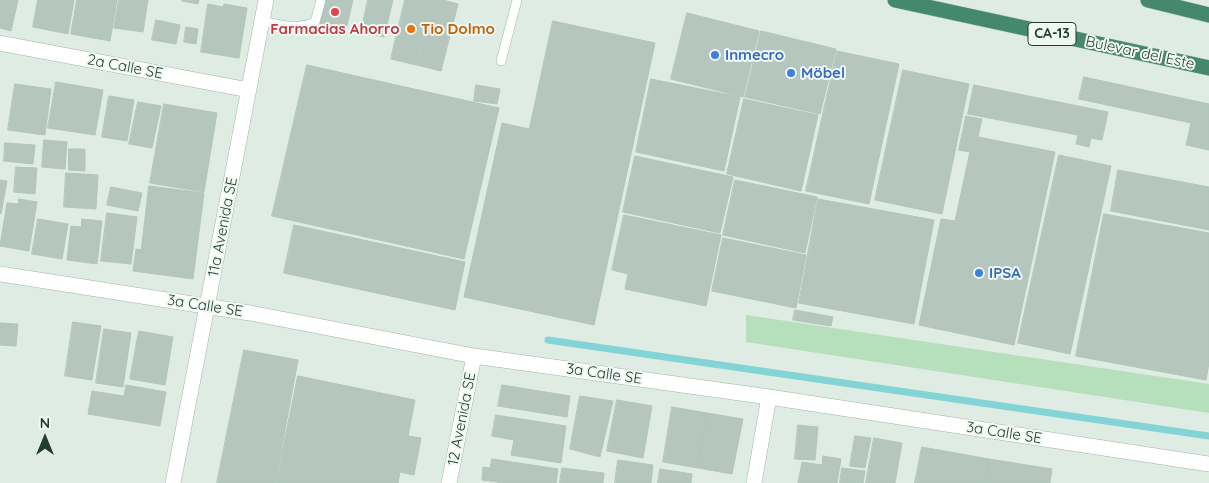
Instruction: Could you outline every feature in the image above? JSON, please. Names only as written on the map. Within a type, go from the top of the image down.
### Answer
[{"type":"highway","name":"Bulevar del Este","points":[[895,0],[1209,68]]},
{"type":"highway","points":[[1148,0],[1179,4],[1209,15]]},
{"type":"street","name":"11a Avenida SE","points":[[173,483],[266,0]]},
{"type":"street","name":"2a Calle SE","points":[[0,43],[249,90]]},
{"type":"street","name":"3a Calle SE","points":[[0,274],[208,306],[474,356],[769,397],[1209,464]]},
{"type":"street","name":"12 Avenida SE","points":[[449,483],[474,356]]},
{"type":"street","points":[[754,483],[769,397]]},
{"type":"lane","points":[[262,21],[297,28],[306,26],[315,22],[321,0]]},
{"type":"lane","points":[[501,61],[517,0]]},
{"type":"green space","points":[[746,315],[1209,384],[1209,413],[746,342]]},
{"type":"building","points":[[0,0],[18,0],[11,31],[0,28]]},
{"type":"building","points":[[38,0],[74,0],[68,34],[33,27]]},
{"type":"building","points":[[77,0],[117,0],[110,41],[71,34]]},
{"type":"building","points":[[119,0],[148,0],[143,32],[114,28]]},
{"type":"building","points":[[182,0],[199,0],[198,4]]},
{"type":"building","name":"Farmacias Ahorro","points":[[322,0],[353,0],[346,30],[317,23]]},
{"type":"building","points":[[368,0],[393,0],[384,37],[361,32]]},
{"type":"building","name":"Tio Dolmo","points":[[405,0],[432,0],[416,65],[391,59]]},
{"type":"building","points":[[433,0],[443,0],[458,4],[441,71],[417,65]]},
{"type":"building","points":[[208,4],[223,7],[224,4],[247,8],[239,58],[201,52]]},
{"type":"building","name":"Inmecro","points":[[687,13],[759,31],[743,97],[671,79]]},
{"type":"building","points":[[156,20],[180,25],[176,44],[152,40]]},
{"type":"building","points":[[553,21],[655,43],[594,325],[464,297],[502,123],[529,129]]},
{"type":"building","points":[[186,27],[198,29],[196,44],[184,42]]},
{"type":"building","name":"Möbel","points":[[761,31],[836,49],[820,114],[745,97]]},
{"type":"building","points":[[837,51],[899,64],[869,204],[806,191]]},
{"type":"building","points":[[307,65],[499,108],[464,259],[272,216]]},
{"type":"building","points":[[903,70],[969,84],[942,214],[875,200]]},
{"type":"building","points":[[1084,77],[1209,104],[1209,150],[1186,145],[1191,123],[1079,99]]},
{"type":"building","points":[[651,79],[740,97],[724,171],[636,152]]},
{"type":"building","points":[[56,82],[103,90],[95,135],[48,128]]},
{"type":"building","points":[[15,84],[51,89],[45,135],[8,130]]},
{"type":"building","points":[[476,85],[500,89],[497,104],[474,101]]},
{"type":"building","points":[[974,85],[1108,112],[1102,140],[1091,138],[1089,147],[1076,144],[1078,135],[968,114]]},
{"type":"building","points":[[109,96],[134,100],[127,141],[102,137]]},
{"type":"building","points":[[744,99],[818,115],[801,191],[727,174]]},
{"type":"building","points":[[138,102],[161,106],[152,148],[129,144]]},
{"type":"building","points":[[164,104],[217,113],[204,192],[150,183]]},
{"type":"building","name":"IPSA","points":[[966,116],[982,119],[978,137],[1055,152],[1014,345],[919,325],[941,219],[955,221],[970,152],[959,150]]},
{"type":"building","points":[[44,140],[67,142],[65,169],[42,167]]},
{"type":"building","points":[[5,143],[35,145],[33,164],[4,161]]},
{"type":"building","points":[[69,149],[85,149],[85,171],[69,170]]},
{"type":"building","points":[[1059,155],[1111,166],[1070,354],[1018,343]]},
{"type":"building","points":[[635,156],[733,177],[720,233],[623,212]]},
{"type":"building","points":[[16,167],[37,168],[35,194],[14,192]]},
{"type":"building","points":[[1118,170],[1209,187],[1209,230],[1111,211]]},
{"type":"building","points":[[66,173],[98,175],[96,209],[64,207]]},
{"type":"building","points":[[0,180],[7,181],[1,214],[0,213]]},
{"type":"building","points":[[735,180],[817,197],[805,253],[723,235]]},
{"type":"building","points":[[149,186],[204,193],[193,279],[133,271],[136,249],[141,250]]},
{"type":"building","points":[[111,187],[142,193],[138,211],[107,205]]},
{"type":"building","points":[[19,199],[37,202],[29,251],[0,246],[7,203],[18,204]]},
{"type":"building","points":[[818,199],[934,220],[914,324],[799,303]]},
{"type":"building","points":[[107,213],[137,217],[131,264],[101,261]]},
{"type":"building","points":[[1104,214],[1209,233],[1209,363],[1206,380],[1076,356]]},
{"type":"building","points":[[624,215],[721,235],[706,306],[625,289],[628,274],[612,270]]},
{"type":"building","points":[[38,219],[68,224],[62,259],[32,254]]},
{"type":"building","points":[[82,219],[102,221],[97,264],[67,260],[71,226],[81,227]]},
{"type":"building","points":[[294,225],[465,262],[455,310],[284,273]]},
{"type":"building","points":[[723,238],[806,255],[796,308],[712,291]]},
{"type":"building","points":[[795,310],[833,317],[831,326],[793,320]]},
{"type":"building","points":[[73,322],[101,326],[92,380],[65,376]]},
{"type":"building","points":[[0,323],[18,324],[16,346],[0,345]]},
{"type":"building","points":[[104,329],[131,333],[123,387],[96,383]]},
{"type":"building","points":[[139,331],[173,337],[165,385],[130,379]]},
{"type":"building","points":[[244,350],[298,360],[275,483],[217,483]]},
{"type":"building","points":[[298,376],[415,400],[408,436],[421,438],[414,475],[400,472],[398,483],[276,483]]},
{"type":"building","points":[[126,385],[166,392],[160,426],[88,414],[92,391],[124,396]]},
{"type":"building","points":[[502,385],[570,396],[567,417],[498,406]]},
{"type":"building","points":[[580,396],[613,401],[600,457],[570,449]]},
{"type":"building","points":[[617,400],[652,406],[643,458],[607,451]]},
{"type":"building","points":[[672,407],[707,413],[698,468],[663,462]]},
{"type":"building","points":[[707,413],[743,419],[732,474],[698,468]]},
{"type":"building","points":[[496,415],[566,426],[561,463],[511,455],[514,440],[492,436]]},
{"type":"building","points":[[798,425],[818,427],[815,460],[795,459]]},
{"type":"building","points":[[855,436],[871,438],[865,468],[850,466]]},
{"type":"building","points":[[874,438],[902,443],[895,483],[866,483]]},
{"type":"building","points":[[922,447],[989,459],[985,483],[915,483]]},
{"type":"building","points":[[823,456],[841,459],[837,483],[798,483],[802,462],[822,465]]},
{"type":"building","points":[[492,459],[558,469],[556,483],[504,483],[482,480],[483,467],[490,468]]},
{"type":"building","points":[[989,459],[1052,469],[1050,483],[985,483]]},
{"type":"building","points":[[618,460],[653,465],[651,483],[615,483]]},
{"type":"building","points":[[562,468],[604,473],[603,483],[560,483]]},
{"type":"building","points":[[842,468],[865,471],[863,483],[840,483]]},
{"type":"building","points":[[660,469],[692,474],[691,483],[658,483]]},
{"type":"waterway","points":[[548,340],[1209,436]]},
{"type":"place","name":"Farmacias Ahorro","points":[[335,12]]},
{"type":"place","name":"Tio Dolmo","points":[[411,29]]},
{"type":"place","name":"Inmecro","points":[[715,55]]},
{"type":"place","name":"Möbel","points":[[791,73]]},
{"type":"place","name":"IPSA","points":[[979,273]]}]
